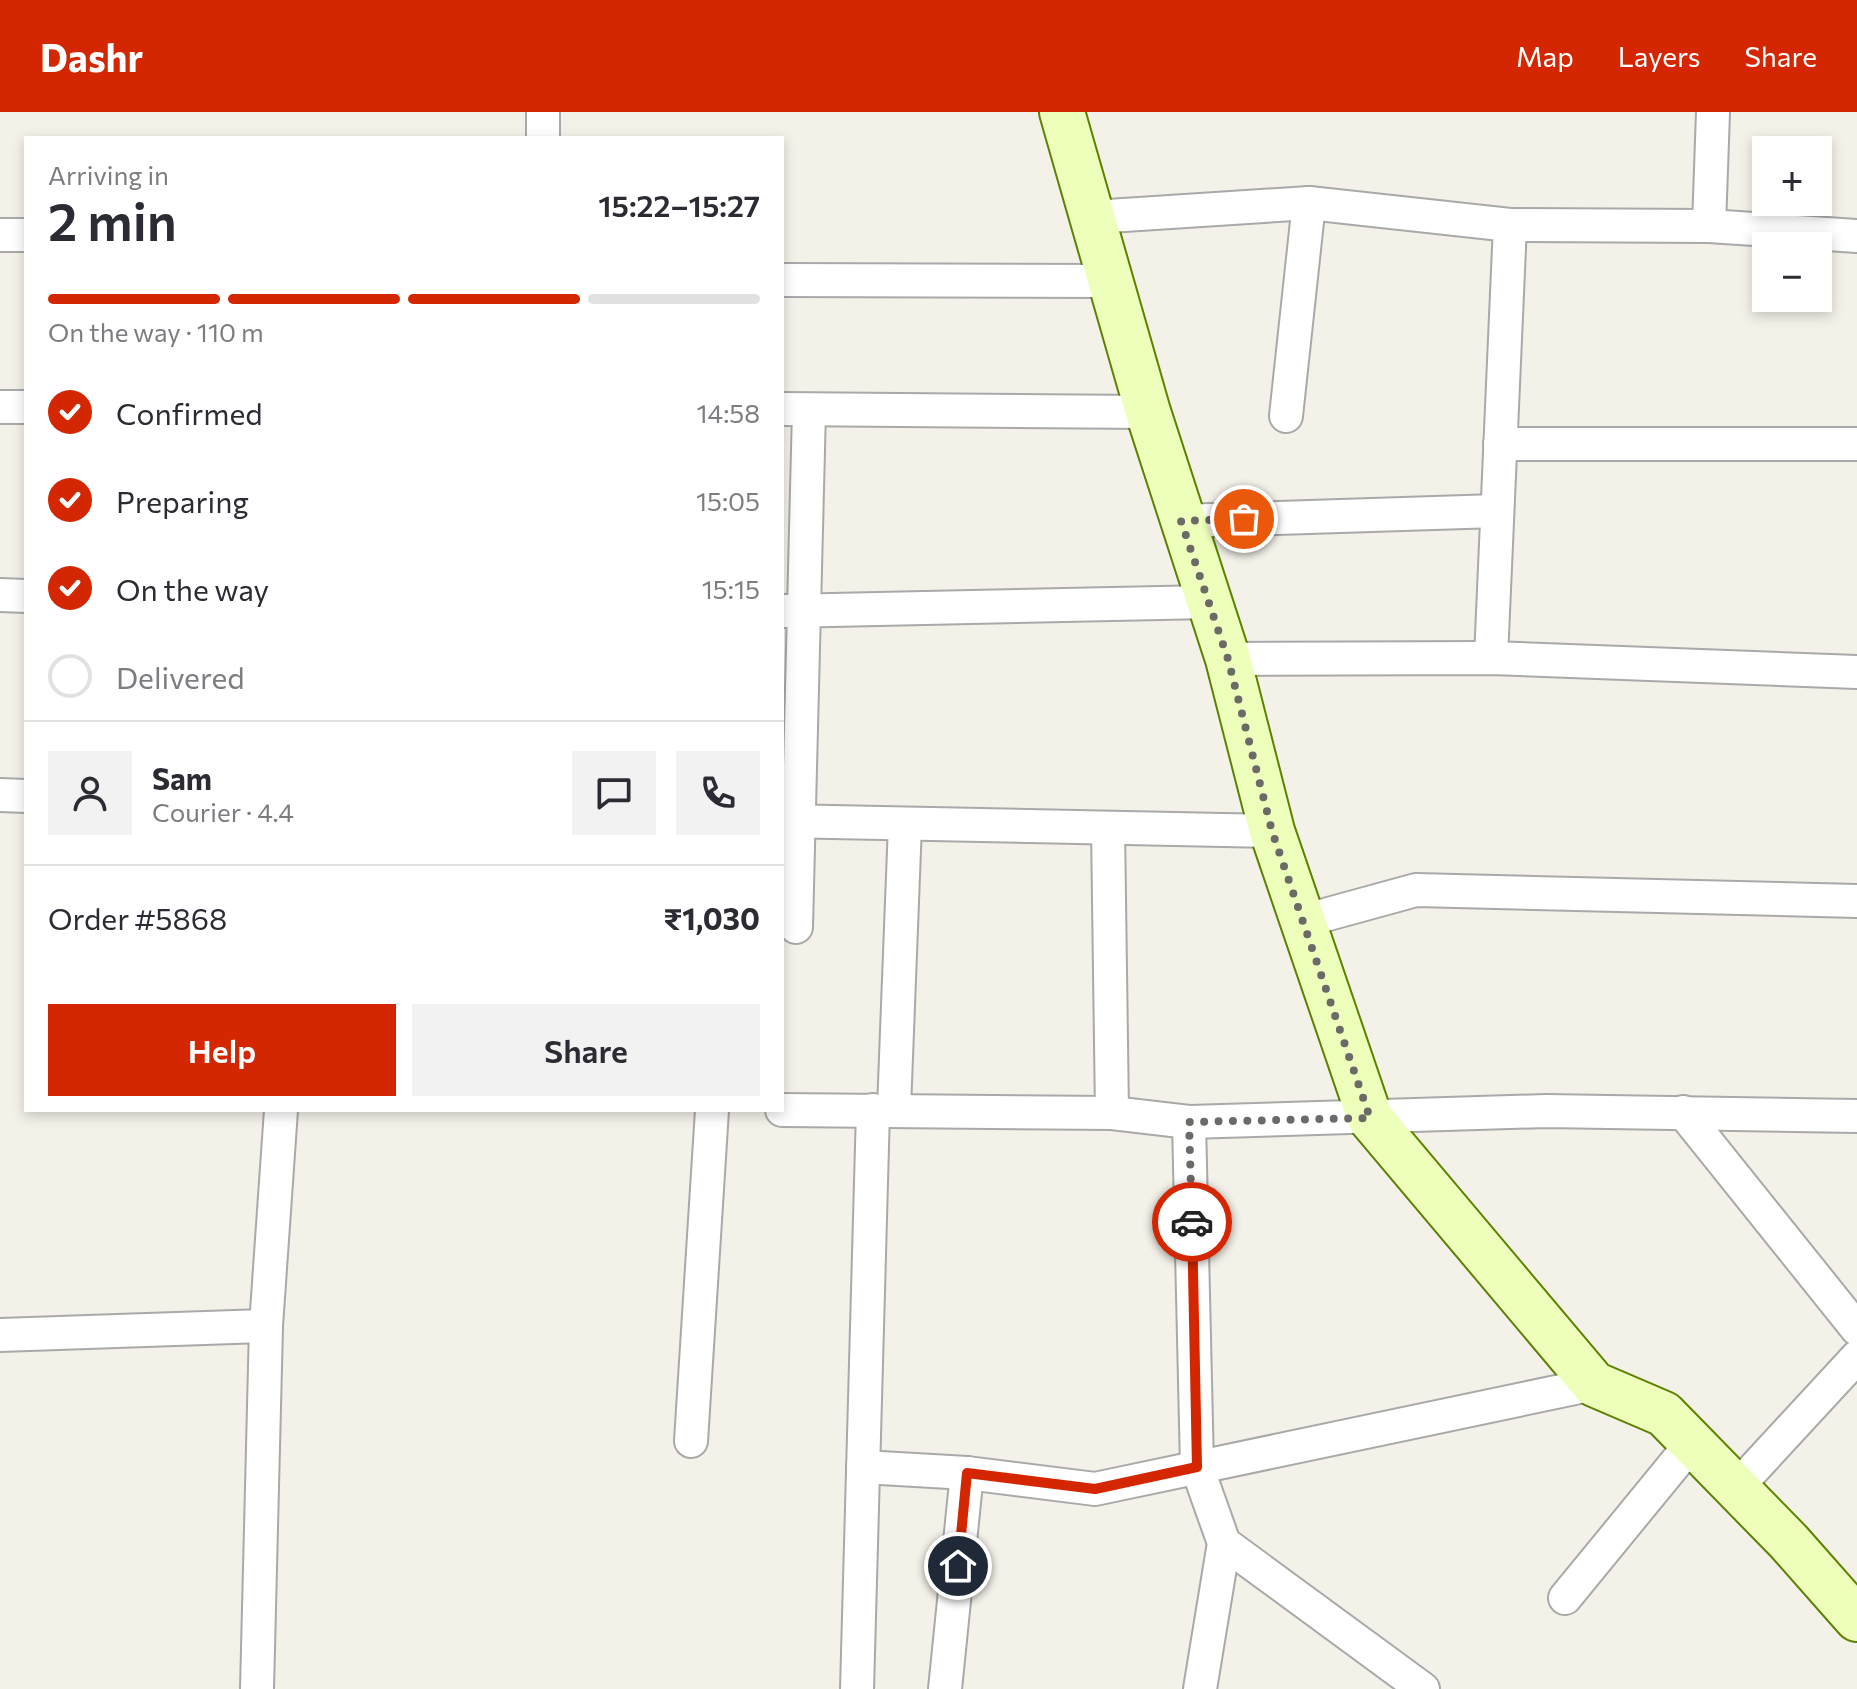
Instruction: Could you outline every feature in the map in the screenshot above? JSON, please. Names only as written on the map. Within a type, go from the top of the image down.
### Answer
[{"type":"street","points":[[543,112],[543,136]]},
{"type":"street","points":[[1062,112],[1181,521],[1228,659],[1272,831],[1370,1118],[1594,1384],[1664,1414],[1857,1619]]},
{"type":"street","points":[[1709,226],[1713,112]]},
{"type":"street","points":[[1093,217],[1309,203],[1510,225],[1709,226],[1857,236]]},
{"type":"street","points":[[1286,416],[1309,203]]},
{"type":"street","points":[[1491,658],[1510,225]]},
{"type":"street","points":[[0,235],[24,235]]},
{"type":"street","points":[[784,280],[1112,281]]},
{"type":"street","points":[[0,407],[24,407]]},
{"type":"street","points":[[796,927],[790,821],[795,410],[1148,412]]},
{"type":"street","points":[[1500,444],[1857,444]]},
{"type":"street","points":[[1181,521],[1497,511]]},
{"type":"street","points":[[0,595],[24,596]]},
{"type":"street","points":[[793,611],[1209,602]]},
{"type":"street","points":[[1228,659],[1491,658],[1857,672]]},
{"type":"street","points":[[0,795],[24,796]]},
{"type":"street","points":[[790,821],[1272,831]]},
{"type":"street","points":[[857,1689],[863,1467],[883,1110],[905,824]]},
{"type":"street","points":[[1108,828],[1112,1113]]},
{"type":"street","points":[[1303,921],[1416,890],[1857,901]]},
{"type":"street","points":[[784,1110],[1112,1113],[1189,1122],[1546,1111],[1857,1116]]},
{"type":"street","points":[[257,1689],[266,1326],[281,1112]]},
{"type":"street","points":[[691,1441],[712,1112]]},
{"type":"street","points":[[1683,1112],[1857,1329]]},
{"type":"street","points":[[1189,1122],[1197,1467],[1224,1543],[1200,1689]]},
{"type":"street","points":[[0,1335],[266,1326]]},
{"type":"street","points":[[1736,1488],[1857,1357]]},
{"type":"street","points":[[863,1467],[967,1473],[1095,1489],[1594,1384]]},
{"type":"street","points":[[1565,1598],[1692,1443]]},
{"type":"street","points":[[945,1689],[967,1473]]},
{"type":"street","points":[[1224,1543],[1423,1689]]},
{"type":"way so far","points":[[1192,1222],[1189,1122],[1370,1118],[1272,831],[1228,659],[1181,521],[1244,519]]},
{"type":"route","points":[[958,1566],[967,1473],[1095,1489],[1197,1467],[1192,1222]]}]
